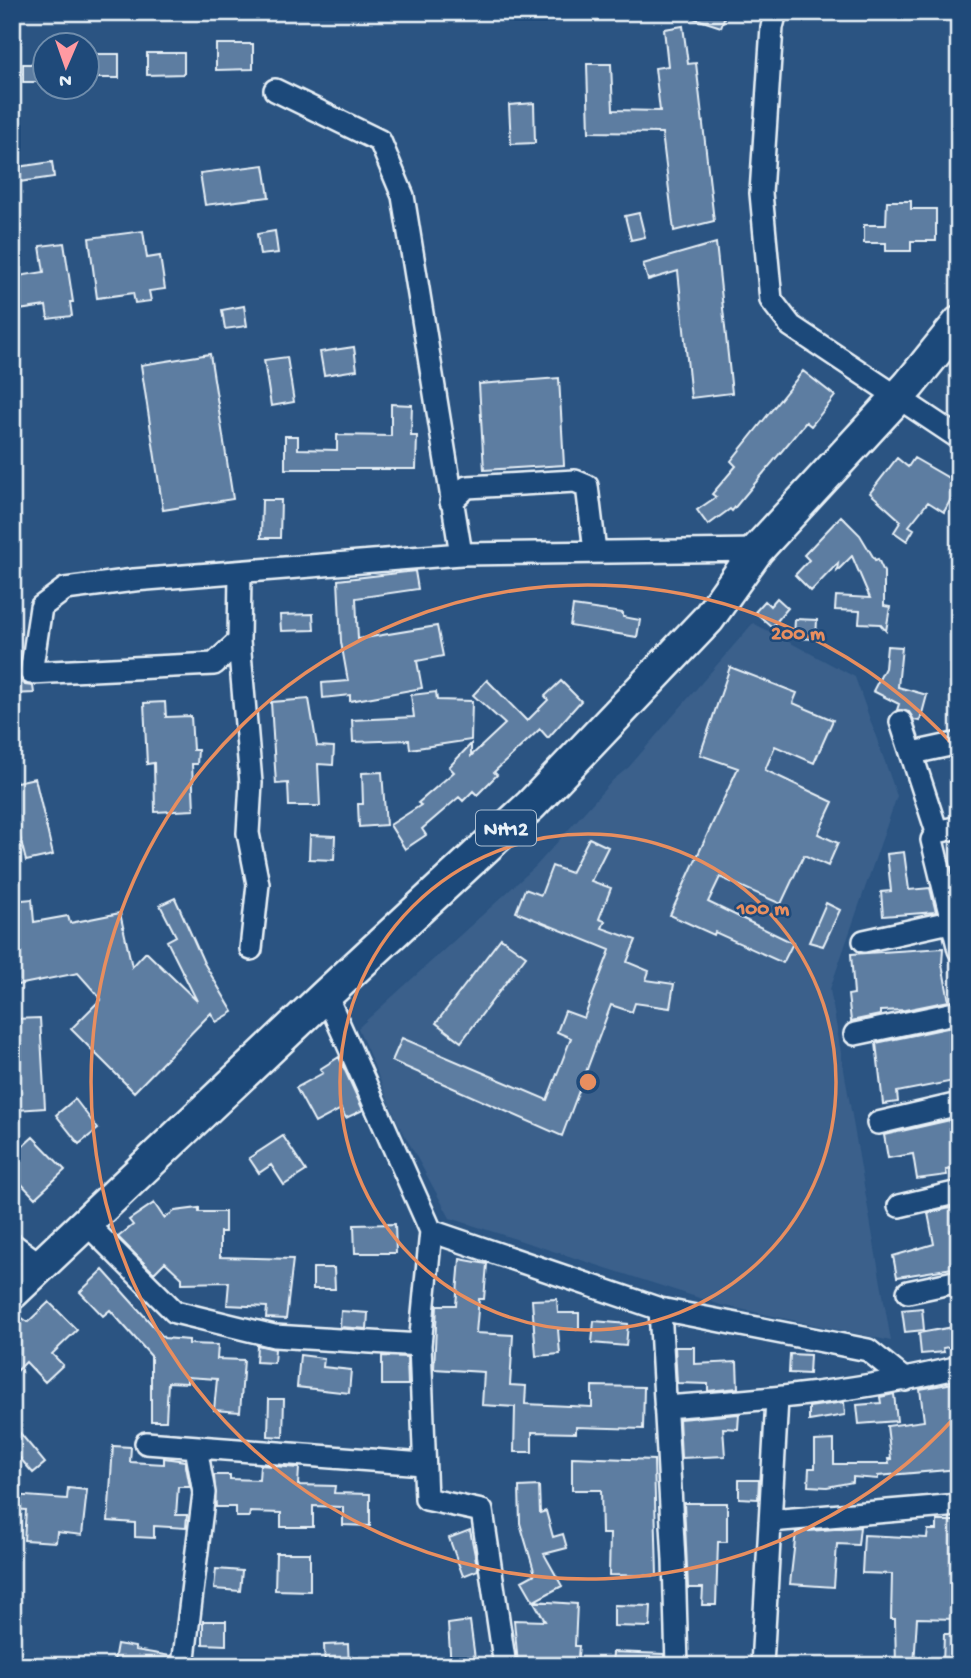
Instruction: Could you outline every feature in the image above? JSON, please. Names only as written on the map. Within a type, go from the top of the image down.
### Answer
[{"type":"highway","name":"NH12","points":[[12,1293],[531,805],[708,619],[757,550],[898,397],[959,323]]},
{"type":"street","points":[[776,12],[772,26],[761,193],[771,300],[791,326],[959,438]]},
{"type":"street","points":[[275,90],[380,141],[403,196],[461,554]]},
{"type":"street","points":[[451,502],[467,487],[575,481],[587,486],[595,551]]},
{"type":"street","points":[[240,641],[214,664],[31,673],[41,607],[65,589],[134,580],[461,554],[757,550]]},
{"type":"street","points":[[240,573],[240,641],[251,783],[248,833],[258,884],[251,949]]},
{"type":"street","points":[[901,722],[937,832]]},
{"type":"street","points":[[913,753],[959,743]]},
{"type":"street","points":[[959,827],[937,832],[932,840],[955,921],[959,950]]},
{"type":"street","points":[[864,941],[955,921]]},
{"type":"street","points":[[326,995],[431,1231],[420,1345],[426,1499],[482,1511],[505,1666]]},
{"type":"street","points":[[855,1034],[959,1012]]},
{"type":"street","points":[[878,1123],[959,1104]]},
{"type":"street","points":[[899,1206],[959,1192]]},
{"type":"street","points":[[86,1223],[175,1312],[274,1336],[420,1345]]},
{"type":"street","points":[[431,1231],[660,1310],[868,1350],[905,1380]]},
{"type":"street","points":[[12,1244],[42,1266]]},
{"type":"street","points":[[908,1292],[959,1281]]},
{"type":"street","points":[[660,1310],[677,1666]]},
{"type":"street","points":[[665,1406],[777,1399],[905,1380],[959,1367]]},
{"type":"street","points":[[762,1666],[777,1399]]},
{"type":"street","points":[[146,1443],[423,1464]]},
{"type":"street","points":[[183,1666],[204,1493],[196,1447]]},
{"type":"street","points":[[770,1521],[959,1505]]},
{"type":"shaded area","points":[[753,623],[855,677],[897,796],[830,989],[891,1341],[721,1305],[450,1218],[397,1121],[358,1028],[535,867],[613,780],[629,767]]},
{"type":"building","points":[[684,12],[726,12],[721,27],[684,15]]},
{"type":"building","points":[[683,26],[688,64],[696,63],[714,221],[674,231],[662,133],[589,132],[587,64],[611,64],[613,110],[660,111],[655,68],[668,66],[664,29]]},
{"type":"building","points":[[216,44],[253,44],[253,69],[216,70]]},
{"type":"building","points":[[147,53],[184,53],[184,74],[147,75]]},
{"type":"building","points":[[102,54],[119,54],[119,78],[102,78]]},
{"type":"building","points":[[23,64],[32,64],[32,82],[23,82]]},
{"type":"building","points":[[534,103],[535,143],[511,144],[509,105]]},
{"type":"building","points":[[52,162],[54,177],[19,182],[17,167]]},
{"type":"building","points":[[264,165],[269,197],[205,205],[200,173]]},
{"type":"building","points":[[887,201],[911,201],[911,209],[936,209],[936,241],[911,241],[911,251],[886,251],[886,243],[864,243],[864,225],[886,225]]},
{"type":"building","points":[[639,213],[645,237],[631,240],[625,216]]},
{"type":"building","points":[[143,231],[147,258],[160,256],[165,289],[149,291],[151,301],[135,303],[133,293],[97,298],[89,238]]},
{"type":"building","points":[[275,231],[278,253],[260,255],[257,234]]},
{"type":"building","points":[[64,243],[73,302],[70,302],[72,316],[48,319],[46,306],[12,311],[12,277],[44,272],[40,246]]},
{"type":"building","points":[[716,243],[732,393],[691,398],[678,271],[648,280],[643,264]]},
{"type":"building","points":[[244,306],[247,326],[225,329],[222,310]]},
{"type":"building","points":[[354,347],[357,370],[324,375],[320,352]]},
{"type":"building","points":[[210,354],[233,499],[163,510],[141,365]]},
{"type":"building","points":[[287,357],[294,402],[271,406],[264,360]]},
{"type":"building","points":[[803,371],[835,396],[811,426],[806,422],[732,511],[730,509],[708,525],[697,510],[716,497],[712,494],[736,466],[731,461]]},
{"type":"building","points":[[559,378],[564,465],[484,470],[479,384]]},
{"type":"building","points":[[391,404],[412,405],[411,436],[417,436],[416,469],[285,469],[285,436],[298,436],[298,449],[337,450],[337,435],[391,436]]},
{"type":"building","points":[[897,458],[908,467],[914,458],[959,484],[944,512],[928,502],[909,526],[914,529],[907,541],[894,532],[901,521],[870,493]]},
{"type":"building","points":[[262,500],[281,500],[280,538],[261,538]]},
{"type":"building","points":[[841,516],[860,535],[884,572],[884,606],[890,607],[886,631],[880,624],[859,623],[860,611],[835,610],[836,596],[870,598],[852,556],[837,571],[838,563],[811,591],[795,575],[809,560],[804,555]]},
{"type":"building","points":[[415,571],[418,589],[356,598],[358,639],[437,626],[443,656],[417,661],[422,688],[350,701],[350,695],[323,698],[322,683],[348,681],[341,642],[338,580]]},
{"type":"building","points":[[777,598],[788,608],[772,627],[755,612],[765,601],[770,606]]},
{"type":"building","points":[[573,606],[623,613],[623,617],[640,620],[637,637],[570,626]]},
{"type":"building","points":[[313,614],[314,630],[281,631],[280,615]]},
{"type":"building","points":[[795,619],[817,620],[816,639],[794,638]]},
{"type":"building","points":[[887,646],[902,647],[898,687],[927,695],[920,721],[914,720],[909,712],[897,710],[899,704],[873,691],[885,668]]},
{"type":"building","points":[[730,667],[797,693],[793,703],[833,720],[814,763],[775,746],[765,770],[833,802],[818,834],[838,843],[828,866],[804,855],[781,904],[720,877],[708,902],[793,943],[783,963],[670,915],[738,768],[700,755]]},
{"type":"building","points":[[19,677],[25,685],[33,686],[34,693],[12,694],[12,678]]},
{"type":"building","points":[[487,680],[527,721],[548,700],[545,696],[561,681],[581,701],[548,738],[540,729],[494,772],[497,775],[477,795],[473,791],[463,801],[459,797],[422,829],[426,835],[405,849],[390,825],[421,805],[418,803],[454,772],[449,767],[471,744],[471,756],[505,724],[473,695]]},
{"type":"building","points":[[436,692],[437,700],[472,701],[471,740],[410,749],[409,740],[353,742],[352,720],[414,717],[411,695]]},
{"type":"building","points":[[309,699],[317,746],[334,747],[333,765],[318,764],[320,806],[289,806],[288,783],[276,784],[271,702]]},
{"type":"building","points":[[165,702],[166,717],[191,716],[193,750],[198,750],[197,764],[192,764],[194,810],[155,812],[154,763],[147,764],[144,703]]},
{"type":"building","points":[[382,772],[386,825],[359,827],[358,804],[363,804],[362,773]]},
{"type":"building","points":[[35,778],[53,855],[26,861],[12,805],[12,783]]},
{"type":"building","points":[[310,835],[335,836],[334,860],[309,859]]},
{"type":"building","points":[[589,838],[608,847],[591,881],[611,888],[599,919],[605,921],[602,928],[636,940],[627,962],[649,971],[646,980],[674,984],[670,1008],[635,1003],[632,1012],[611,1005],[562,1136],[392,1061],[402,1038],[547,1100],[571,1038],[557,1032],[565,1011],[584,1018],[610,950],[516,912],[525,889],[541,895],[552,866],[571,873]]},
{"type":"building","points":[[904,852],[909,890],[930,888],[936,912],[883,916],[881,892],[891,891],[887,854]]},
{"type":"building","points":[[175,898],[204,963],[233,1012],[216,1022],[211,1013],[134,1092],[71,1029],[101,999],[78,973],[12,986],[12,901],[32,899],[34,922],[68,916],[70,923],[120,913],[132,967],[146,952],[197,1001],[167,941],[176,936],[160,905]]},
{"type":"building","points":[[826,903],[840,910],[823,946],[809,942]]},
{"type":"building","points":[[501,938],[526,956],[461,1042],[436,1023]]},
{"type":"building","points":[[943,948],[942,964],[949,1001],[905,1010],[880,1011],[880,1015],[851,1021],[848,995],[854,994],[851,954]]},
{"type":"building","points":[[40,1018],[45,1108],[17,1110],[13,1019]]},
{"type":"building","points":[[952,1027],[959,1058],[959,1080],[897,1092],[898,1102],[883,1104],[876,1043]]},
{"type":"building","points":[[339,1057],[363,1110],[346,1118],[341,1109],[315,1123],[296,1088],[323,1073],[320,1069]]},
{"type":"building","points":[[75,1099],[98,1129],[79,1144],[56,1115]]},
{"type":"building","points":[[959,1118],[959,1169],[946,1170],[947,1175],[917,1179],[913,1154],[888,1158],[884,1135]]},
{"type":"building","points":[[283,1136],[306,1171],[284,1185],[271,1165],[259,1173],[249,1158]]},
{"type":"building","points":[[33,1137],[65,1170],[35,1198],[12,1174],[12,1156]]},
{"type":"building","points":[[154,1203],[164,1218],[175,1211],[199,1208],[199,1212],[225,1212],[225,1232],[220,1232],[220,1257],[293,1259],[286,1319],[266,1318],[267,1307],[227,1305],[229,1282],[182,1283],[182,1278],[165,1262],[154,1273],[118,1237],[133,1225],[129,1220]]},
{"type":"building","points":[[959,1206],[959,1229],[951,1230],[959,1267],[897,1277],[893,1256],[934,1244],[928,1213]]},
{"type":"building","points":[[395,1224],[396,1253],[355,1253],[354,1225]]},
{"type":"building","points":[[460,1259],[487,1264],[484,1299],[479,1299],[476,1333],[513,1335],[510,1385],[526,1386],[525,1404],[592,1407],[592,1386],[644,1387],[643,1429],[576,1427],[576,1433],[532,1432],[532,1452],[514,1452],[515,1407],[482,1405],[484,1372],[434,1369],[437,1305],[456,1305]]},
{"type":"building","points":[[313,1268],[334,1268],[335,1289],[313,1289]]},
{"type":"building","points":[[103,1270],[164,1338],[189,1340],[189,1344],[218,1345],[217,1359],[244,1360],[240,1412],[214,1410],[217,1379],[187,1377],[187,1383],[168,1382],[166,1421],[151,1421],[151,1356],[110,1310],[103,1316],[80,1292]]},
{"type":"building","points":[[557,1299],[558,1313],[579,1313],[579,1329],[558,1329],[560,1354],[536,1356],[532,1300]]},
{"type":"building","points":[[49,1302],[77,1330],[52,1354],[63,1365],[45,1382],[26,1362],[12,1376],[12,1311],[28,1322]]},
{"type":"building","points":[[922,1308],[924,1330],[905,1332],[902,1310]]},
{"type":"building","points":[[341,1311],[368,1313],[367,1329],[340,1327]]},
{"type":"building","points":[[594,1321],[628,1324],[626,1346],[592,1343]]},
{"type":"building","points":[[959,1326],[959,1345],[943,1348],[944,1352],[921,1354],[919,1333]]},
{"type":"building","points":[[257,1345],[275,1349],[274,1363],[256,1362]]},
{"type":"building","points":[[675,1347],[694,1347],[694,1364],[737,1362],[738,1388],[708,1391],[708,1384],[677,1383]]},
{"type":"building","points":[[790,1354],[810,1355],[809,1374],[789,1373]]},
{"type":"building","points":[[300,1355],[324,1358],[323,1367],[351,1370],[349,1393],[297,1387]]},
{"type":"building","points":[[382,1356],[407,1357],[408,1385],[382,1385]]},
{"type":"building","points":[[959,1382],[959,1469],[878,1476],[878,1479],[853,1477],[853,1482],[827,1487],[808,1486],[809,1468],[815,1468],[815,1441],[834,1440],[834,1464],[889,1464],[888,1459],[891,1459],[887,1426],[924,1421],[920,1389]]},
{"type":"building","points":[[894,1394],[897,1421],[859,1424],[857,1405],[881,1403],[880,1397]]},
{"type":"building","points":[[269,1399],[284,1399],[283,1437],[268,1436]]},
{"type":"building","points":[[844,1402],[845,1415],[809,1421],[809,1407]]},
{"type":"building","points":[[739,1414],[738,1429],[723,1428],[725,1456],[681,1458],[679,1419]]},
{"type":"building","points":[[20,1433],[45,1463],[33,1473],[12,1449],[12,1440]]},
{"type":"building","points":[[113,1446],[131,1447],[130,1462],[164,1464],[164,1458],[185,1461],[190,1487],[178,1487],[176,1515],[187,1515],[186,1528],[154,1526],[154,1538],[135,1537],[135,1523],[108,1521]]},
{"type":"building","points":[[572,1457],[654,1460],[657,1576],[609,1575],[610,1534],[602,1534],[601,1490],[572,1490]]},
{"type":"building","points":[[260,1465],[299,1468],[298,1485],[335,1486],[334,1493],[370,1494],[370,1526],[343,1525],[343,1507],[313,1506],[313,1527],[281,1527],[281,1513],[250,1512],[249,1517],[236,1517],[236,1507],[216,1507],[214,1475],[230,1475],[230,1479],[259,1480]]},
{"type":"building","points":[[739,1480],[759,1480],[758,1499],[739,1498]]},
{"type":"building","points":[[539,1486],[540,1513],[546,1511],[553,1537],[563,1534],[567,1548],[544,1554],[562,1586],[534,1601],[577,1604],[577,1666],[518,1665],[514,1620],[545,1621],[522,1581],[535,1574],[520,1523],[519,1487]]},
{"type":"building","points":[[68,1488],[87,1490],[82,1535],[57,1532],[56,1542],[24,1540],[26,1510],[12,1509],[12,1495],[67,1499]]},
{"type":"building","points":[[684,1503],[727,1503],[727,1542],[718,1542],[716,1605],[702,1605],[703,1588],[688,1588]]},
{"type":"building","points":[[937,1521],[959,1521],[955,1619],[917,1618],[914,1666],[896,1666],[895,1619],[891,1619],[892,1574],[862,1573],[864,1535],[927,1538],[928,1530],[937,1530]]},
{"type":"building","points":[[860,1527],[858,1545],[837,1544],[834,1587],[790,1584],[796,1532]]},
{"type":"building","points":[[470,1530],[478,1570],[463,1576],[449,1538]]},
{"type":"building","points":[[276,1553],[310,1553],[310,1591],[275,1590]]},
{"type":"building","points":[[216,1569],[242,1571],[240,1591],[214,1589]]},
{"type":"building","points":[[614,1605],[651,1606],[650,1627],[614,1626]]},
{"type":"building","points":[[203,1621],[226,1621],[226,1645],[203,1644]]},
{"type":"building","points":[[470,1621],[476,1666],[451,1666],[448,1624]]},
{"type":"building","points":[[944,1634],[959,1634],[959,1666],[943,1666]]},
{"type":"building","points":[[117,1644],[171,1656],[170,1666],[113,1666]]},
{"type":"building","points":[[348,1644],[349,1666],[325,1666],[324,1645]]},
{"type":"building","points":[[613,1652],[664,1654],[664,1666],[612,1666]]}]
